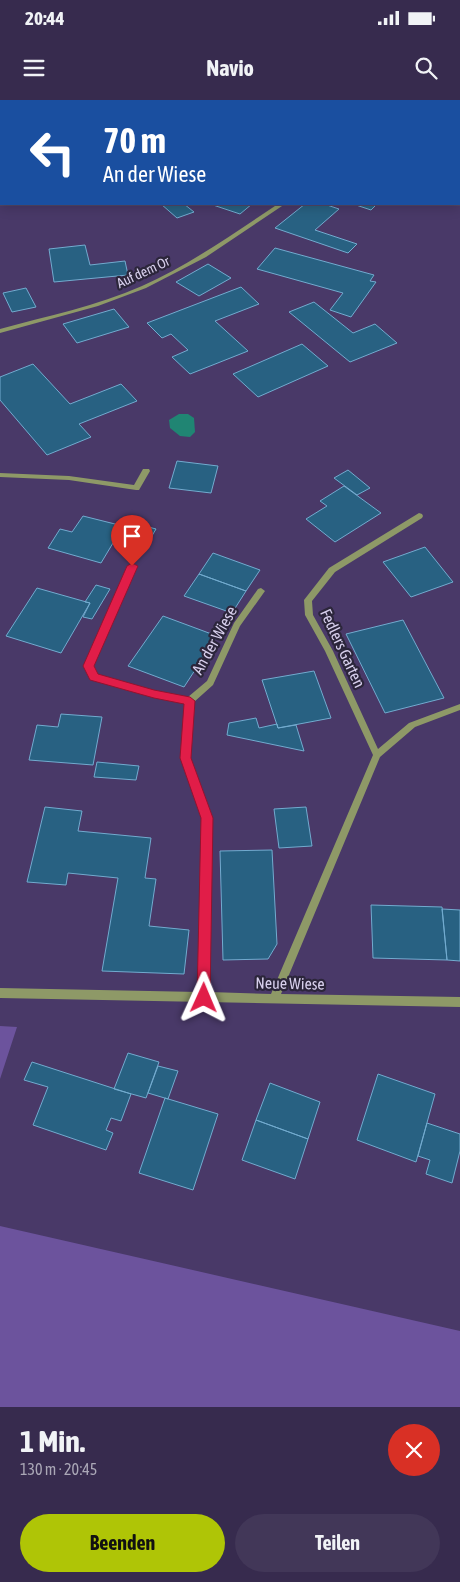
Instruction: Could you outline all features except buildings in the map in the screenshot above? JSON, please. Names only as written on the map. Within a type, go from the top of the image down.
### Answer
[{"type":"street","name":"Auf dem Or","points":[[0,331],[96,305],[144,287],[204,256],[280,205]]},
{"type":"street","points":[[0,475],[69,478],[136,488],[146,471]]},
{"type":"street","name":"Fedlers Garten","points":[[376,755],[328,651],[309,615],[308,600],[332,570],[419,516]]},
{"type":"street","points":[[132,566],[88,666],[94,678],[154,694],[190,701],[185,758],[207,818],[204,998]]},
{"type":"street","name":"An der Wiese","points":[[190,701],[210,683],[237,626],[261,591]]},
{"type":"street","points":[[275,997],[376,755],[412,725],[460,707]]},
{"type":"street","name":"Neue Wiese","points":[[0,993],[460,1002]]},
{"type":"shaded area","points":[[179,414],[188,414],[194,418],[195,432],[190,437],[180,436],[170,428],[169,420]]},
{"type":"shaded area","points":[[0,1026],[17,1027],[0,1079]]},
{"type":"shaded area","points":[[0,1226],[460,1331],[460,1407],[0,1407]]},
{"type":"route","points":[[132,566],[88,666],[94,678],[154,694],[190,701],[185,758],[207,818],[204,998]]}]
